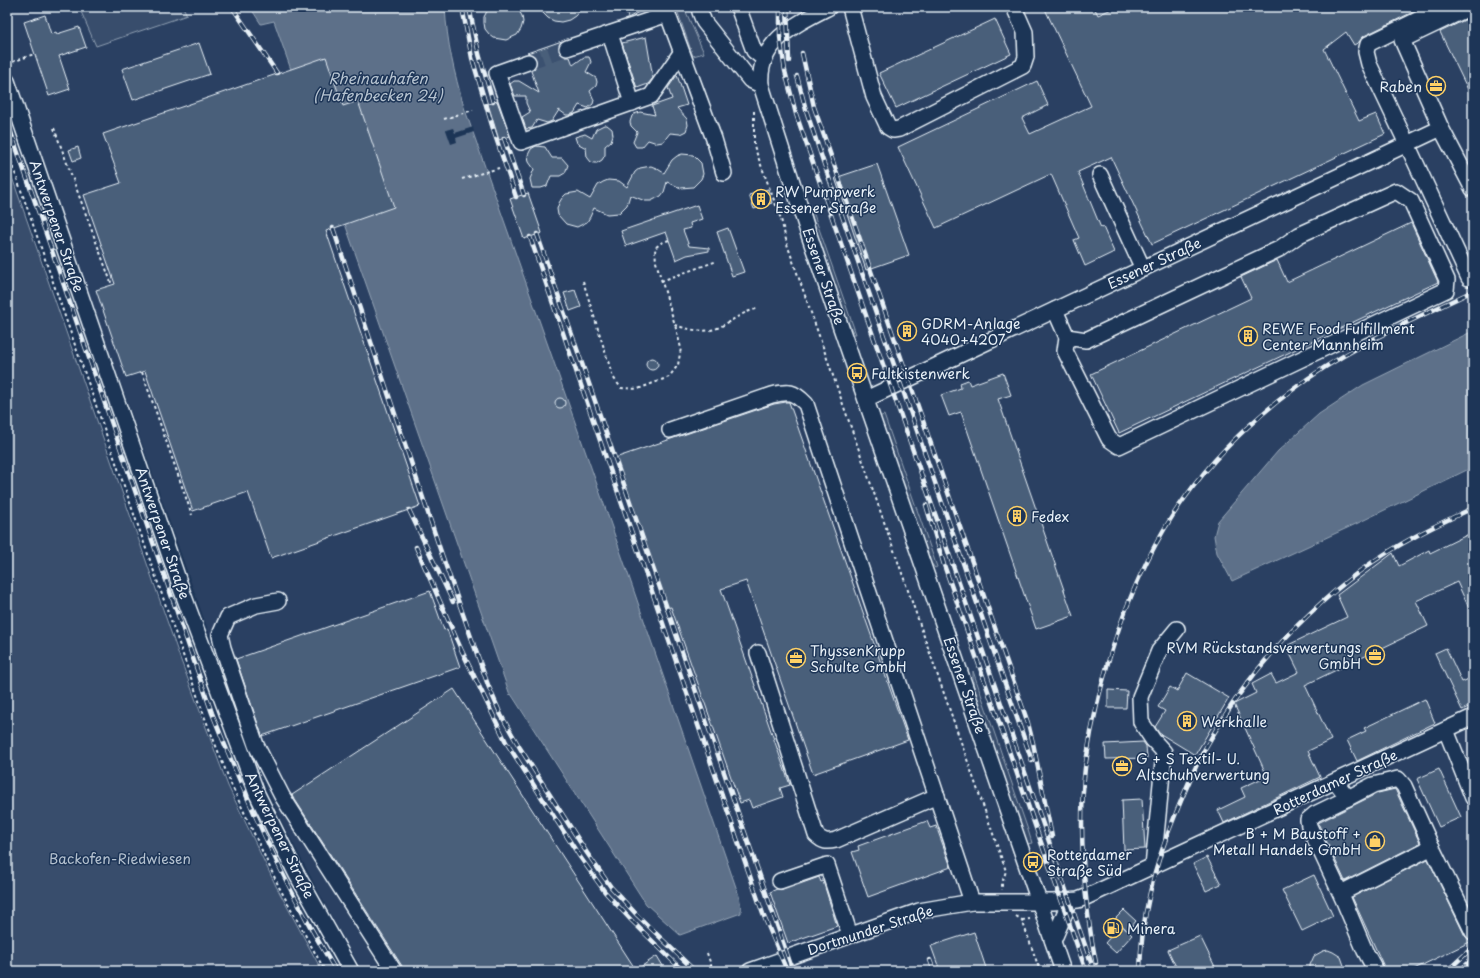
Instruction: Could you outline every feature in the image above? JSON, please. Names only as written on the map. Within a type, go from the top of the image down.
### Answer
[{"type":"street","points":[[699,7],[704,22],[750,80],[761,84],[761,66],[768,50],[780,37],[829,7]]},
{"type":"street","points":[[738,7],[754,51],[764,59]]},
{"type":"street","points":[[850,7],[874,97],[888,127],[893,130],[899,129],[1023,66],[1026,57],[1025,32],[1014,7]]},
{"type":"street","points":[[1444,7],[1368,44],[1366,52],[1369,64],[1469,278]]},
{"type":"street","points":[[1471,7],[1402,40],[1441,128],[1473,189]]},
{"type":"street","points":[[567,48],[610,34],[666,11],[714,139],[724,173]]},
{"type":"street","points":[[610,34],[632,103]]},
{"type":"street","points":[[528,62],[497,73],[521,142],[651,96],[681,53]]},
{"type":"street","name":"Antwerpener Straße","points":[[7,81],[182,591],[257,794],[296,873],[351,971]]},
{"type":"street","name":"Essener Straße","points":[[761,84],[808,232],[1054,941],[1063,971]]},
{"type":"street","name":"Essener Straße","points":[[866,398],[1441,128]]},
{"type":"street","points":[[1100,175],[1143,269]]},
{"type":"street","points":[[1055,310],[1067,337],[1065,351],[1109,439],[1119,446],[1446,290],[1447,280],[1411,201],[1396,191],[1298,235],[1279,249],[1086,340],[1067,337]]},
{"type":"street","points":[[670,430],[772,395],[785,392],[794,393],[806,404],[972,902]]},
{"type":"street","points":[[278,601],[256,605],[228,617],[220,635],[223,648],[256,745],[282,796],[394,971]]},
{"type":"street","points":[[1153,867],[1164,752],[1153,740],[1141,722],[1140,697],[1159,651],[1177,629]]},
{"type":"street","points":[[758,653],[816,834],[821,840],[828,842],[836,840],[937,796]]},
{"type":"street","name":"Rotterdamer Straße","points":[[1040,902],[1070,901],[1086,897],[1473,717]]},
{"type":"street","points":[[1446,730],[1473,798]]},
{"type":"street","points":[[1376,971],[1365,951],[1341,893],[1312,834],[1308,820],[1315,814],[1373,785],[1398,779],[1404,786],[1473,932]]},
{"type":"street","points":[[1336,782],[1341,791],[1348,798]]},
{"type":"street","points":[[1341,893],[1432,847]]},
{"type":"street","points":[[780,881],[827,865],[850,935]]},
{"type":"street","points":[[1054,941],[1070,901]]},
{"type":"street","name":"Dortmunder Straße","points":[[750,971],[919,911],[972,902],[1040,902]]},
{"type":"path","points":[[7,64],[34,54]]},
{"type":"path","points":[[768,107],[754,111],[754,146],[781,219],[787,244],[1006,871],[1002,883],[1002,892],[1011,911],[1022,920],[1040,971]]},
{"type":"path","points":[[444,119],[473,110]]},
{"type":"path","points":[[54,128],[112,285]]},
{"type":"path","points":[[7,150],[205,718],[231,784],[279,887],[325,971]]},
{"type":"path","points":[[462,179],[499,168]]},
{"type":"path","points":[[583,281],[613,377],[621,388],[638,389],[668,377],[678,365],[681,348],[656,262],[656,248],[661,243],[669,240]]},
{"type":"path","points":[[661,281],[717,261]]},
{"type":"path","points":[[675,325],[689,330],[713,330],[747,311],[757,309]]},
{"type":"path","points":[[142,372],[192,515]]},
{"type":"path","points":[[707,953],[713,971]]},
{"type":"shaded area","points":[[7,7],[250,7],[261,24],[274,21],[510,694],[646,904],[739,896],[606,510],[464,107],[454,74],[447,37],[445,7],[1473,7],[1473,331],[1363,385],[1319,414],[1278,451],[1218,521],[1214,536],[1358,523],[1473,467],[1473,971],[363,971],[345,942],[283,824],[254,760],[7,62]]},
{"type":"green space","points":[[79,7],[183,7],[187,15],[96,46]]},
{"type":"green space","points":[[676,7],[686,7],[686,12],[704,53],[693,56]]},
{"type":"green space","name":"Backofen-Riedwiesen","points":[[7,163],[180,658],[228,786],[276,886],[322,971],[7,971]]},
{"type":"green space","points":[[811,206],[856,334],[854,334],[845,316],[809,207]]},
{"type":"green space","points":[[884,415],[937,567],[935,568],[930,562],[879,417]]},
{"type":"green space","points":[[973,671],[1032,843],[1027,844],[977,697],[973,683]]},
{"type":"water","name":"Rheinauhafen (Hafenbecken 24)","points":[[250,7],[445,7],[447,33],[457,82],[464,107],[606,510],[739,896],[741,913],[680,935],[646,904],[511,694],[510,695],[274,21],[261,24]]},
{"type":"water","points":[[1473,331],[1473,467],[1358,523],[1232,581],[1217,553],[1214,536],[1218,521],[1278,451],[1319,414],[1363,385]]},
{"type":"pier","points":[[473,127],[474,132],[456,138],[457,142],[451,144],[446,130],[453,128],[455,133]]},
{"type":"building","points":[[489,7],[517,7],[522,16],[523,22],[517,35],[506,40],[494,38],[489,34],[485,29],[484,17]]},
{"type":"building","points":[[537,7],[583,7],[575,16],[569,20],[561,22],[548,18]]},
{"type":"building","points":[[625,7],[648,7],[628,18]]},
{"type":"building","points":[[1044,7],[1094,7],[1098,15],[1116,7],[1423,7],[1364,36],[1354,45],[1346,32],[1324,49],[1359,121],[1376,114],[1385,134],[1152,244],[1111,157],[1078,172],[1101,228],[1103,227],[1114,252],[1085,266],[1074,240],[1079,238],[1051,174],[936,228],[898,147],[1037,81],[1048,105],[1022,118],[1030,134],[1091,106]]},
{"type":"building","points":[[45,15],[51,34],[56,32],[57,34],[79,27],[86,47],[59,56],[70,89],[49,96],[24,22]]},
{"type":"building","points":[[1473,16],[1473,100],[1440,32]]},
{"type":"building","points":[[995,19],[1011,54],[896,108],[879,73]]},
{"type":"building","points":[[646,37],[653,78],[648,84],[637,88],[622,43]]},
{"type":"building","points":[[562,41],[558,46],[559,51],[565,57],[570,57],[573,65],[584,57],[589,57],[590,59],[591,62],[586,72],[596,78],[597,82],[596,86],[590,91],[594,100],[593,104],[588,108],[579,105],[574,113],[570,115],[566,115],[559,110],[552,121],[547,123],[537,120],[532,128],[526,129],[522,117],[530,112],[526,103],[526,96],[515,96],[510,84],[514,81],[519,81],[539,93],[531,71],[535,68],[537,59],[534,55],[527,53]]},
{"type":"building","points":[[199,43],[210,74],[133,100],[122,69]]},
{"type":"building","points":[[326,57],[343,106],[358,101],[394,207],[326,231],[420,506],[271,558],[248,492],[193,511],[145,371],[126,377],[96,290],[115,284],[84,195],[121,183],[103,134]]},
{"type":"building","points":[[677,75],[687,105],[677,108],[687,119],[688,125],[686,131],[680,134],[670,133],[663,142],[657,143],[648,140],[642,147],[636,147],[633,142],[637,132],[631,126],[630,122],[632,116],[640,112],[655,115],[652,106],[672,99],[668,88]]},
{"type":"building","points":[[497,101],[510,136],[499,140],[488,104]]},
{"type":"building","points":[[607,125],[612,129],[613,135],[611,141],[605,146],[605,155],[602,160],[594,163],[587,157],[586,148],[577,143],[575,137],[585,134],[592,138],[596,129]]},
{"type":"building","points":[[536,146],[545,147],[552,158],[562,158],[568,165],[565,173],[560,176],[551,176],[547,186],[541,188],[532,188],[530,179],[534,169],[529,162],[528,155],[531,149]]},
{"type":"building","points":[[78,147],[81,158],[73,161],[69,150]]},
{"type":"building","points":[[682,154],[693,155],[701,163],[703,174],[701,179],[693,187],[681,188],[667,182],[661,196],[651,201],[645,201],[630,195],[627,205],[619,213],[607,214],[594,208],[587,222],[577,227],[566,224],[558,215],[557,209],[559,203],[566,194],[578,192],[590,199],[598,185],[608,180],[619,181],[627,187],[635,172],[640,168],[651,166],[664,173],[672,160]]},
{"type":"building","points":[[877,164],[909,255],[866,270],[835,178]]},
{"type":"building","name":"RW Pumpwerk Essener Straße","points":[[768,189],[772,203],[754,209],[749,195]]},
{"type":"building","points":[[528,193],[542,233],[524,239],[510,199]]},
{"type":"building","points":[[697,205],[702,219],[690,223],[691,228],[683,230],[689,246],[709,248],[709,251],[687,255],[676,260],[666,232],[626,246],[621,231]]},
{"type":"building","name":"REWE Food Fulfillment Center Mannheim","points":[[1411,223],[1438,282],[1119,433],[1091,374],[1251,298],[1241,277],[1277,260],[1287,282]]},
{"type":"building","points":[[728,228],[744,272],[732,276],[717,232]]},
{"type":"building","points":[[575,290],[581,307],[570,311],[564,293]]},
{"type":"building","points":[[650,358],[654,358],[658,364],[654,370],[650,370],[646,366],[646,362]]},
{"type":"building","name":"Fedex","points":[[1003,373],[1011,395],[998,399],[1073,616],[1036,629],[961,412],[949,416],[941,395],[961,388],[960,383],[968,380],[970,385]]},
{"type":"building","points":[[558,398],[562,398],[564,399],[564,407],[558,408],[555,405],[555,401]]},
{"type":"building","points":[[789,402],[908,740],[813,774],[746,581],[721,589],[790,785],[780,788],[783,797],[752,808],[749,800],[740,803],[671,607],[666,608],[615,458],[774,404]]},
{"type":"building","points":[[1473,532],[1473,617],[1457,582],[1416,601],[1428,626],[1305,685],[1331,740],[1308,751],[1320,777],[1224,823],[1218,810],[1245,797],[1241,788],[1267,776],[1234,704],[1256,693],[1252,684],[1271,674],[1276,683],[1299,672],[1286,646],[1347,617],[1337,595],[1393,553],[1399,566],[1429,550],[1430,553]]},
{"type":"building","points":[[430,591],[444,630],[447,629],[460,667],[262,736],[236,659]]},
{"type":"building","points":[[1446,648],[1462,682],[1473,677],[1473,705],[1462,710],[1435,653]]},
{"type":"building","name":"Werkhalle","points":[[1187,673],[1229,698],[1195,755],[1159,733],[1155,727],[1165,711],[1158,707],[1170,687],[1177,691]]},
{"type":"building","points":[[454,689],[636,970],[657,956],[666,971],[403,971],[402,966],[292,795]]},
{"type":"building","points":[[1108,690],[1127,691],[1126,708],[1108,708]]},
{"type":"building","points":[[1425,699],[1435,723],[1357,761],[1347,740],[1366,731],[1364,728]]},
{"type":"building","points":[[1143,742],[1146,746],[1147,758],[1106,759],[1105,744]]},
{"type":"building","points":[[1439,769],[1461,817],[1439,827],[1417,779]]},
{"type":"building","points":[[1395,789],[1420,843],[1345,881],[1318,823],[1378,793]]},
{"type":"building","points":[[1142,799],[1145,849],[1124,850],[1122,800]]},
{"type":"building","points":[[927,821],[930,828],[936,826],[951,867],[868,897],[852,852],[859,850],[858,846]]},
{"type":"building","points":[[1207,857],[1221,884],[1206,891],[1193,864]]},
{"type":"building","points":[[1428,859],[1465,936],[1472,941],[1410,971],[1386,971],[1352,897]]},
{"type":"building","points":[[1314,875],[1333,916],[1302,931],[1282,890]]},
{"type":"building","points":[[819,877],[821,882],[823,881],[837,926],[788,943],[770,892],[777,889],[783,890]]},
{"type":"building","points":[[1124,910],[1136,921],[1128,931],[1115,919]]},
{"type":"building","points":[[1121,925],[1132,935],[1116,953],[1105,943]]},
{"type":"building","points":[[974,932],[987,971],[940,971],[931,946]]},
{"type":"building","points":[[1200,936],[1217,971],[1178,971],[1168,950]]},
{"type":"building","points":[[1328,950],[1341,957],[1346,971],[1310,971],[1310,965],[1314,956]]},
{"type":"tunnel","points":[[528,62],[567,48]]},
{"type":"railway","points":[[232,7],[277,73]]},
{"type":"railway","points":[[462,7],[472,58],[494,132],[516,197]]},
{"type":"railway","points":[[469,7],[479,54],[493,102]]},
{"type":"railway","points":[[780,7],[780,37],[785,71],[796,114],[1094,971]]},
{"type":"railway","points":[[787,7],[789,61]]},
{"type":"railway","points":[[802,53],[814,107],[1028,723],[1052,837]]},
{"type":"railway","points":[[797,76],[806,110],[823,161],[1032,761]]},
{"type":"railway","points":[[7,121],[212,713],[243,789],[290,889],[336,971]]},
{"type":"railway","points":[[504,138],[524,195]]},
{"type":"railway","points":[[333,228],[442,555],[488,685],[501,715],[520,748],[587,853],[611,887],[637,915],[695,971]]},
{"type":"railway","points":[[537,234],[793,971]]},
{"type":"railway","points":[[530,237],[763,914],[787,971]]},
{"type":"railway","points":[[1096,963],[1088,916],[1083,866],[1082,815],[1085,768],[1091,732],[1113,645],[1132,594],[1155,546],[1184,499],[1207,469],[1233,441],[1261,415],[1312,376],[1356,348],[1473,291]]},
{"type":"railway","points":[[926,505],[944,565],[1086,971]]},
{"type":"railway","points":[[1140,971],[1143,931],[1150,890],[1168,832],[1202,755],[1237,697],[1255,673],[1294,629],[1337,589],[1360,571],[1401,544],[1473,508]]},
{"type":"railway","points":[[409,510],[453,602]]},
{"type":"railway","points":[[416,547],[461,649],[506,742],[580,857],[605,892],[683,971]]},
{"type":"railway","points":[[1447,971],[1473,947]]},
{"type":"railway","points":[[1459,971],[1473,959]]},
{"type":"railway","points":[[930,960],[934,971]]},
{"type":"place","name":"Raben","points":[[1436,86]]},
{"type":"place","name":"RW Pumpwerk Essener Straße","points":[[761,199]]},
{"type":"place","name":"GDRM-Anlage 4040+4207","points":[[907,331]]},
{"type":"place","name":"REWE Food Fulfillment Center Mannheim","points":[[1248,336]]},
{"type":"place","name":"Faltkistenwerk","points":[[857,373]]},
{"type":"place","name":"Fedex","points":[[1017,516]]},
{"type":"place","name":"RVM Rückstandsverwertungs GmbH","points":[[1375,655]]},
{"type":"place","name":"ThyssenKrupp Schulte GmbH","points":[[796,658]]},
{"type":"place","name":"Werkhalle","points":[[1187,721]]},
{"type":"place","name":"G + S Textil- U. Altschuhverwertung","points":[[1122,766]]},
{"type":"place","name":"B + M Baustoff + Metall Handels GmbH","points":[[1375,841]]},
{"type":"place","name":"Rotterdamer Straße Süd","points":[[1033,862]]},
{"type":"place","name":"Minera","points":[[1113,928]]}]
